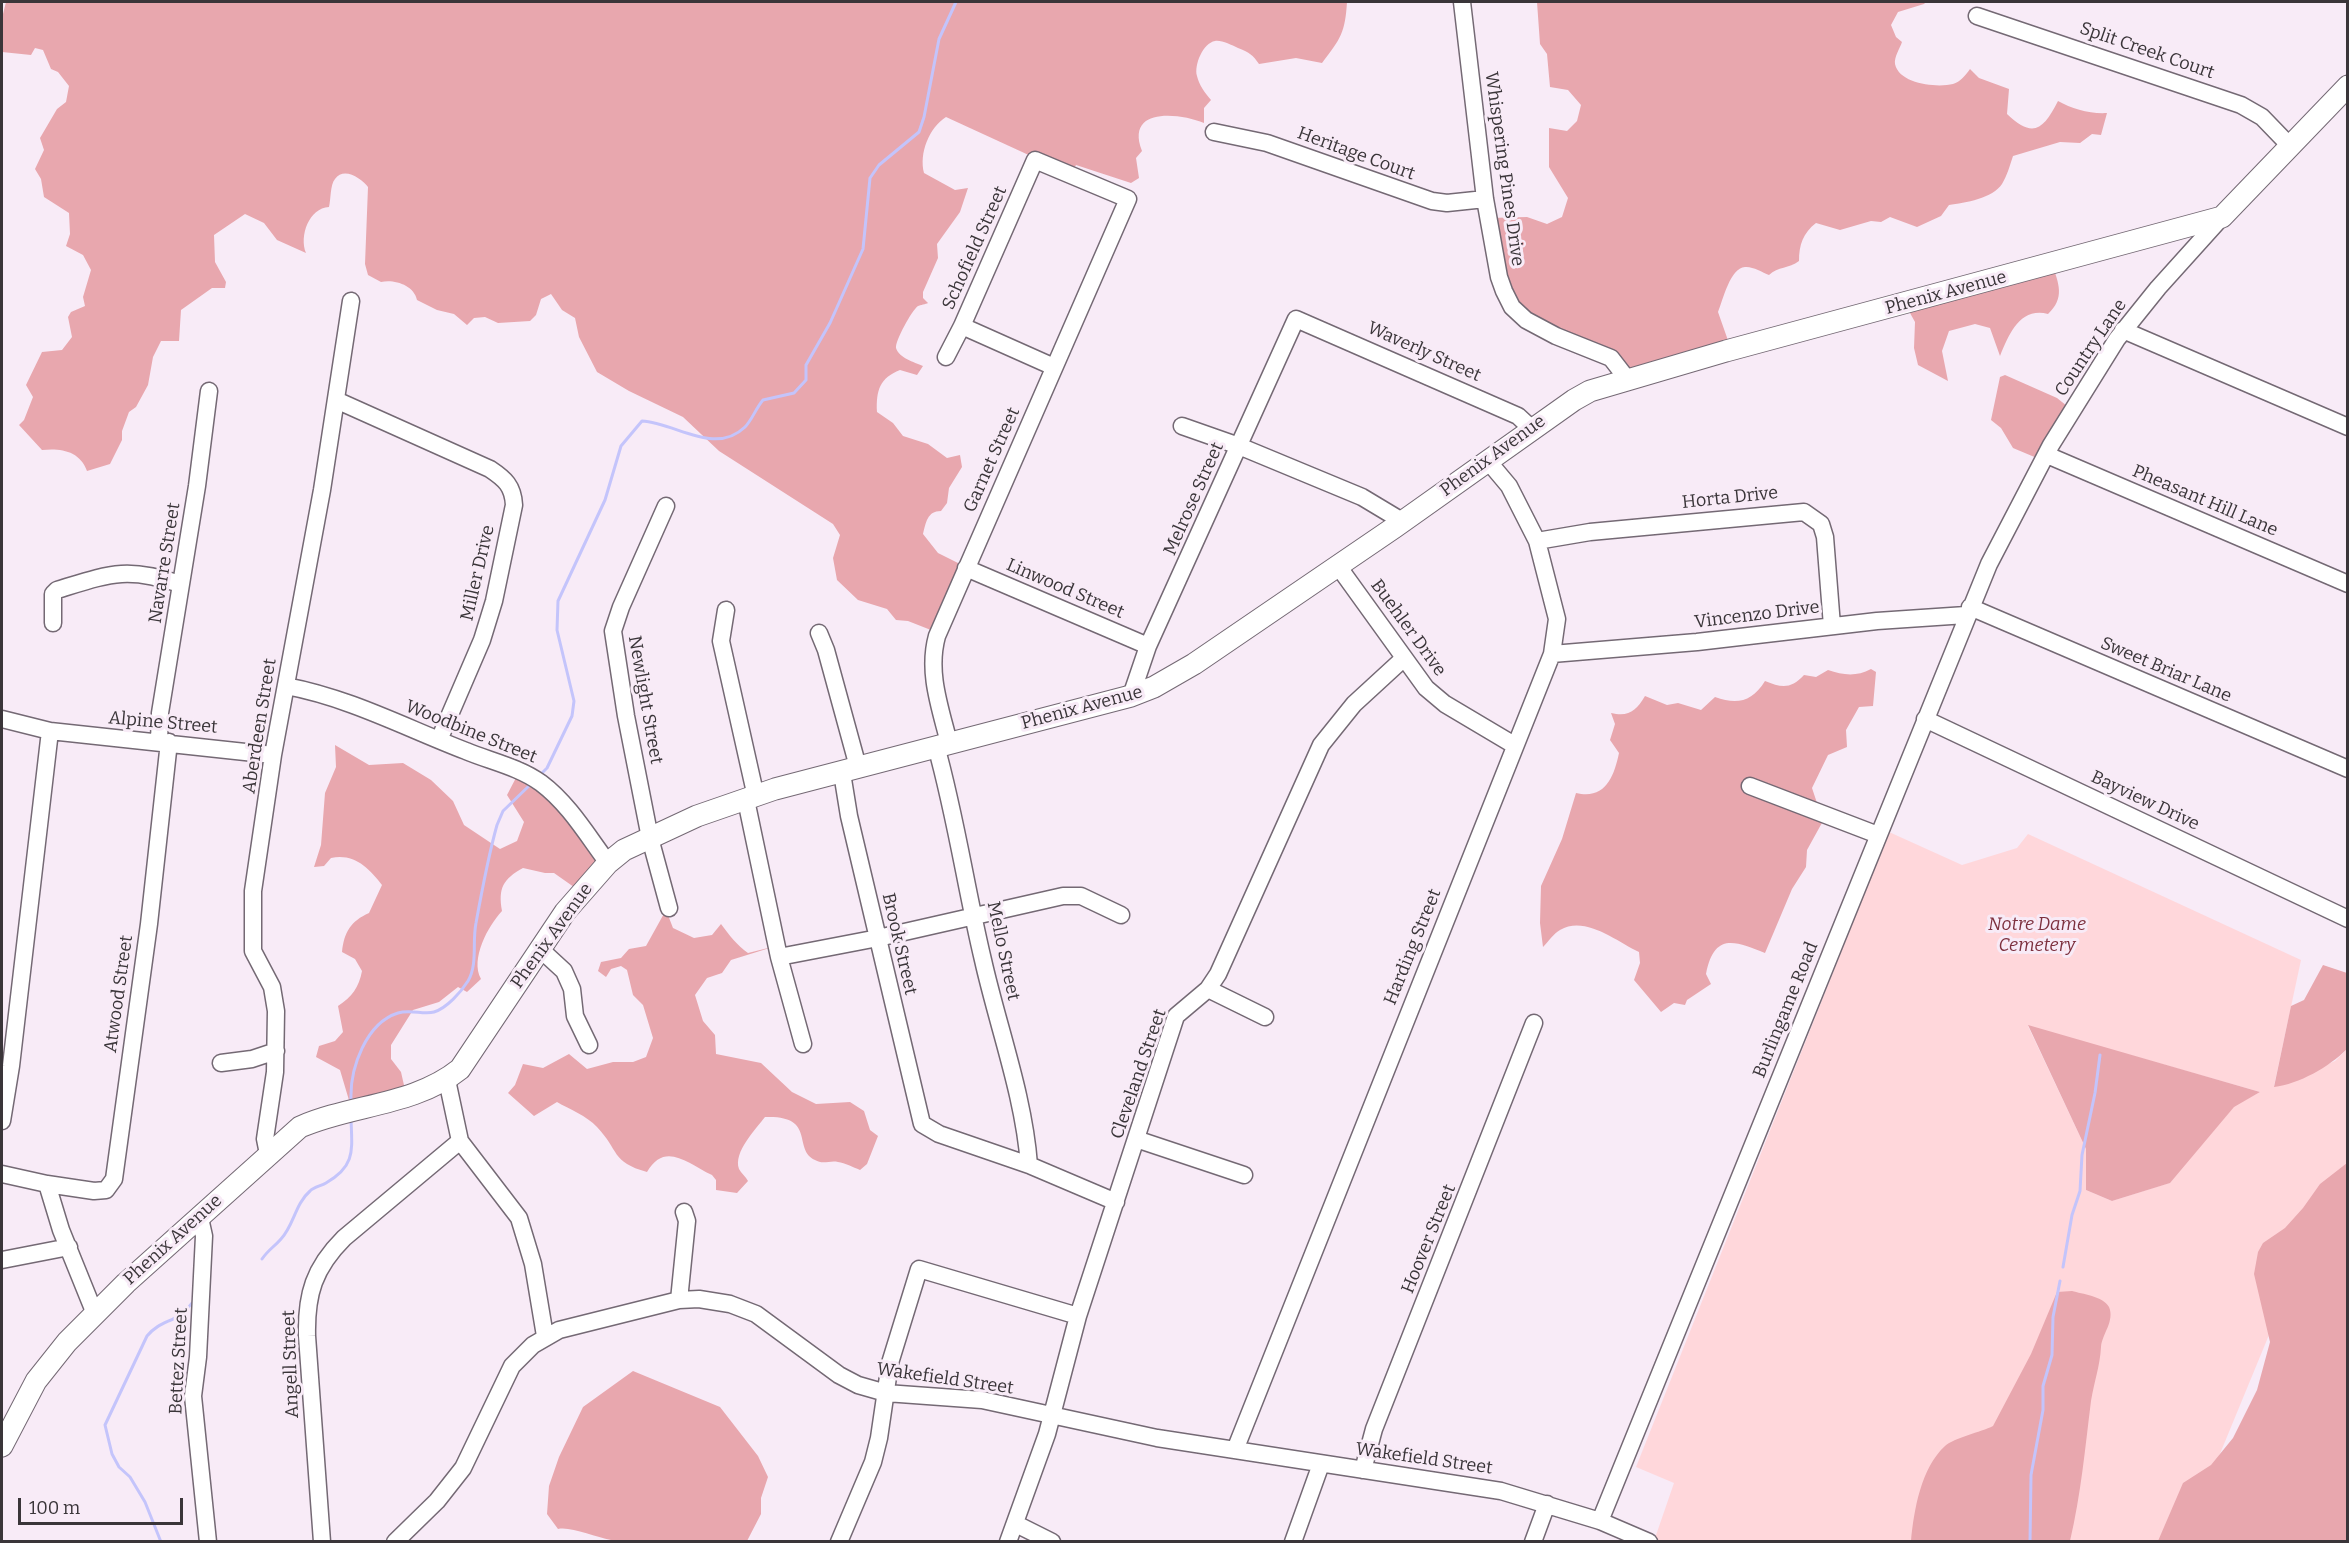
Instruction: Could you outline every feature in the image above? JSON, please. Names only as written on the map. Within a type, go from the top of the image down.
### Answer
[{"type":"main road","points":[[2222,217],[2348,86]]},
{"type":"main road","name":"Phenix Avenue","points":[[2,1446],[36,1381],[67,1342],[268,1154],[300,1127],[318,1119],[419,1094],[447,1080],[460,1069],[539,948],[585,887],[624,850],[697,816],[775,789],[1131,696],[1154,687],[1194,664],[1338,566],[1574,400],[1618,383],[2222,217]]},
{"type":"street","name":"Whispering Pines Drive","points":[[1462,2],[1485,199],[1499,277],[1512,307],[1543,330],[1603,355],[1618,383]]},
{"type":"street","name":"Split Creek Court","points":[[1977,16],[2241,105],[2262,117],[2290,146]]},
{"type":"street","name":"Heritage Court","points":[[1214,132],[1267,143],[1432,201],[1447,203],[1485,199]]},
{"type":"street","name":"Schofield Street","points":[[1054,367],[962,326],[1035,160],[1128,199]]},
{"type":"street","name":"Garnet Street","points":[[943,744],[933,678],[932,659],[937,636],[1128,199]]},
{"type":"street","name":"Country Lane","points":[[2014,516],[2047,455],[2123,330],[2222,217]]},
{"type":"street","name":"Aberdeen Street","points":[[268,1154],[265,1139],[276,1051],[272,987],[253,951],[253,891],[273,754],[336,400],[351,301]]},
{"type":"street","name":"Waverly Street","points":[[1296,319],[1518,416],[1532,428]]},
{"type":"street","name":"Melrose Street","points":[[1131,696],[1148,646],[1296,319]]},
{"type":"street","points":[[946,357],[962,326]]},
{"type":"street","points":[[2123,330],[2348,427]]},
{"type":"street","name":"Navarre Street","points":[[164,741],[160,713],[197,486],[209,391]]},
{"type":"street","name":"Miller Drive","points":[[336,400],[443,447],[502,476],[513,492],[514,505],[494,601],[485,630],[439,740]]},
{"type":"street","points":[[1182,426],[1239,446],[1362,497],[1402,522]]},
{"type":"street","name":"Pheasant Hill Lane","points":[[2047,455],[2348,584]]},
{"type":"street","name":"Harding Street","points":[[1235,1450],[1552,654],[1557,619],[1537,541],[1509,486],[1488,461]]},
{"type":"street","name":"Newlight Street","points":[[666,506],[621,607],[613,631],[626,716],[650,838],[669,908]]},
{"type":"street","name":"Horta Drive","points":[[1537,541],[1590,532],[1804,512],[1815,517],[1823,529],[1832,626]]},
{"type":"street","name":"Burlingame Road","points":[[1600,1521],[1968,611],[2014,516]]},
{"type":"street","name":"Buehler Drive","points":[[1338,566],[1403,659],[1436,698],[1514,746]]},
{"type":"street","name":"Linwood Street","points":[[966,568],[1148,646]]},
{"type":"street","points":[[53,623],[53,594],[57,590],[94,577],[137,572],[180,584]]},
{"type":"street","points":[[726,610],[720,641],[779,957],[803,1044]]},
{"type":"street","name":"Vincenzo Drive","points":[[1552,654],[1697,642],[1968,611]]},
{"type":"street","name":"Sweet Briar Lane","points":[[1968,611],[2348,769]]},
{"type":"street","name":"Brook Street","points":[[819,633],[826,650],[850,770],[878,938],[922,1124],[939,1134],[1029,1165]]},
{"type":"street","name":"Cleveland Street","points":[[1008,1542],[1047,1434],[1078,1316],[1176,1016],[1208,989],[1218,974],[1321,745],[1354,704],[1403,659]]},
{"type":"street","name":"Woodbine Street","points":[[286,686],[335,697],[540,783],[565,804],[608,863]]},
{"type":"street","name":"Alpine Street","points":[[2,719],[50,731],[273,754]]},
{"type":"street","name":"Bayview Drive","points":[[1925,719],[2348,919]]},
{"type":"street","points":[[2,1121],[11,1066],[50,731]]},
{"type":"street","name":"Atwood Street","points":[[47,1184],[106,1190],[114,1179],[148,924],[164,741]]},
{"type":"street","name":"Mello Street","points":[[943,744],[982,959],[1025,1137],[1029,1165]]},
{"type":"street","points":[[1750,786],[1878,835]]},
{"type":"street","points":[[779,957],[878,938],[1075,894],[1121,915]]},
{"type":"street","points":[[539,948],[564,970],[572,989],[575,1016],[589,1045]]},
{"type":"street","points":[[1208,989],[1265,1017]]},
{"type":"street","name":"Hoover Street","points":[[1363,1470],[1374,1429],[1534,1023]]},
{"type":"street","points":[[221,1064],[252,1059],[276,1051]]},
{"type":"street","points":[[447,1080],[460,1141],[519,1218],[533,1264],[545,1336]]},
{"type":"street","points":[[1136,1139],[1244,1175]]},
{"type":"street","name":"Angell Street","points":[[322,1542],[307,1336],[306,1304],[310,1288],[332,1250],[344,1238],[460,1141]]},
{"type":"street","points":[[1029,1165],[1116,1202]]},
{"type":"street","points":[[2,1174],[47,1184],[95,1314]]},
{"type":"street","points":[[679,1300],[687,1221],[684,1212]]},
{"type":"street","name":"Bettez Street","points":[[200,1218],[204,1236],[198,1357],[193,1396],[208,1542]]},
{"type":"street","points":[[2,1260],[69,1247]]},
{"type":"street","points":[[839,1542],[873,1462],[879,1438],[890,1363],[919,1269],[1078,1316]]},
{"type":"street","name":"Wakefield Street","points":[[395,1542],[454,1480],[470,1455],[512,1366],[545,1336],[559,1330],[679,1300],[713,1299],[744,1308],[776,1327],[839,1375],[858,1385],[886,1392],[972,1399],[1157,1438],[1501,1491],[1600,1521],[1649,1542]]},
{"type":"street","points":[[1293,1542],[1321,1464]]},
{"type":"street","points":[[1533,1542],[1547,1504]]},
{"type":"street","points":[[1016,1524],[1052,1542]]},
{"type":"green space","name":"Notre Dame Cemetery","points":[[1889,832],[1962,865],[2017,848],[2028,834],[2301,960],[2274,1086],[2335,1061],[2347,1049],[2347,1181],[2304,1250],[2184,1541],[1654,1541],[1674,1483],[1636,1467]],"holes":[[[2028,1026],[2260,1092],[2234,1106],[2169,1183],[2112,1201],[2086,1190],[2086,1149]]]},
{"type":"shaded area","points":[[6,2],[1347,2],[1341,35],[1322,63],[1296,58],[1259,64],[1248,52],[1221,41],[1215,41],[1207,46],[1200,55],[1196,71],[1204,92],[1211,100],[1204,108],[1204,123],[1169,116],[1148,120],[1141,127],[1139,137],[1142,151],[1136,158],[1139,178],[1131,183],[1076,165],[1070,174],[946,117],[930,134],[924,149],[924,173],[955,190],[968,188],[960,212],[937,244],[938,258],[923,292],[923,298],[928,303],[915,309],[896,344],[900,354],[923,366],[917,375],[900,370],[884,381],[879,391],[877,412],[893,423],[903,436],[928,444],[947,458],[960,455],[962,467],[949,488],[947,503],[941,511],[930,515],[923,534],[938,553],[966,567],[936,632],[908,621],[896,620],[887,609],[858,600],[837,580],[833,558],[840,535],[833,524],[719,451],[683,417],[629,391],[597,372],[579,337],[575,318],[562,310],[551,294],[541,299],[536,315],[530,321],[498,323],[485,317],[474,318],[467,325],[454,314],[437,310],[417,300],[412,290],[403,284],[392,281],[381,282],[368,275],[365,264],[368,187],[353,175],[343,174],[335,179],[331,188],[329,207],[316,212],[307,224],[304,239],[306,253],[277,240],[264,223],[245,214],[214,235],[215,262],[226,282],[225,288],[212,288],[181,310],[179,341],[161,341],[153,357],[148,385],[136,407],[129,412],[122,431],[122,440],[110,464],[87,471],[80,459],[69,452],[42,450],[19,425],[24,420],[33,397],[26,385],[42,352],[62,350],[72,337],[68,317],[71,312],[85,306],[83,297],[91,270],[83,255],[66,246],[70,234],[69,213],[44,197],[41,179],[35,169],[44,150],[40,138],[57,109],[66,102],[69,86],[58,72],[51,69],[43,50],[35,48],[31,55],[2,52],[2,18]]},
{"type":"shaded area","points":[[1537,2],[1926,2],[1898,12],[1891,25],[1896,37],[1902,42],[1895,64],[1904,76],[1919,83],[1946,85],[1958,82],[1970,69],[1979,78],[2009,89],[2007,114],[2024,127],[2031,128],[2043,124],[2058,101],[2081,110],[2107,113],[2101,135],[2092,134],[2080,143],[2060,142],[2013,156],[2005,178],[1998,189],[1978,199],[1949,205],[1941,216],[1917,227],[1890,217],[1881,222],[1871,221],[1840,230],[1816,223],[1805,235],[1799,261],[1795,264],[1776,270],[1769,275],[1748,267],[1735,273],[1718,312],[1731,349],[1631,379],[1511,307],[1490,218],[1527,217],[1547,224],[1562,217],[1568,198],[1549,167],[1549,128],[1567,131],[1577,121],[1581,105],[1568,90],[1550,87],[1547,54],[1540,44]]},
{"type":"shaded area","points":[[2052,264],[2059,290],[2057,302],[2048,314],[2038,313],[2023,318],[2007,339],[2000,356],[1990,328],[1975,324],[1949,331],[1942,351],[1948,381],[1918,365],[1914,348],[1915,322],[1905,304]]},
{"type":"shaded area","points":[[2005,375],[2057,398],[2072,410],[2044,461],[2013,448],[2001,428],[1991,420],[2000,377]]},
{"type":"shaded area","points":[[1871,669],[1876,672],[1873,706],[1859,707],[1846,730],[1847,747],[1828,755],[1812,788],[1823,821],[1807,850],[1806,867],[1792,889],[1765,953],[1735,943],[1720,946],[1714,951],[1706,974],[1711,984],[1687,1000],[1685,1005],[1674,1003],[1661,1012],[1634,980],[1640,963],[1639,952],[1610,936],[1590,927],[1570,926],[1558,931],[1543,947],[1540,923],[1541,886],[1562,839],[1576,793],[1586,794],[1601,790],[1611,778],[1617,762],[1619,753],[1610,740],[1615,724],[1611,713],[1631,712],[1645,696],[1667,705],[1678,703],[1701,710],[1715,697],[1730,701],[1743,700],[1755,693],[1765,681],[1786,686],[1795,683],[1804,675],[1816,677],[1828,670],[1850,674]]},
{"type":"shaded area","points":[[335,745],[369,765],[403,763],[431,780],[453,801],[464,825],[500,849],[517,841],[524,822],[507,795],[519,772],[537,778],[607,860],[581,892],[554,873],[523,868],[511,876],[502,890],[502,911],[486,934],[479,953],[478,971],[481,979],[467,992],[458,987],[439,1002],[413,1010],[391,1045],[391,1059],[401,1072],[406,1094],[351,1107],[340,1070],[316,1057],[319,1046],[335,1041],[343,1032],[338,1006],[354,991],[362,971],[355,959],[342,952],[345,939],[353,924],[369,913],[382,885],[360,863],[347,858],[331,858],[324,866],[314,867],[321,845],[325,793],[336,767]]},
{"type":"shaded area","points":[[666,910],[673,928],[694,938],[712,935],[721,924],[733,940],[748,953],[776,946],[731,960],[722,973],[707,978],[695,995],[703,1021],[715,1035],[716,1054],[761,1063],[792,1092],[816,1104],[850,1102],[864,1111],[870,1130],[878,1136],[867,1164],[860,1170],[841,1163],[815,1160],[808,1155],[798,1127],[792,1121],[765,1117],[746,1141],[739,1155],[739,1169],[748,1181],[737,1193],[716,1190],[716,1180],[712,1175],[677,1157],[661,1158],[647,1172],[635,1168],[621,1159],[597,1127],[583,1116],[557,1102],[534,1116],[508,1093],[515,1085],[523,1064],[543,1068],[569,1054],[587,1069],[613,1062],[633,1062],[646,1057],[653,1038],[643,1005],[633,995],[627,970],[621,966],[611,969],[606,977],[598,971],[601,962],[621,958],[629,949],[646,946]]},
{"type":"shaded area","points":[[2323,965],[2347,973],[2347,1049],[2313,1074],[2274,1087],[2291,1006],[2304,1000]]},
{"type":"shaded area","points":[[2028,1025],[2260,1092],[2234,1107],[2170,1183],[2112,1201],[2086,1190],[2086,1149]]},
{"type":"shaded area","points":[[2347,1163],[2347,1541],[2158,1541],[2183,1483],[2211,1465],[2233,1438],[2257,1390],[2270,1342],[2254,1274],[2258,1252],[2263,1243],[2285,1228],[2320,1184]]},
{"type":"shaded area","points":[[2072,1291],[2102,1300],[2109,1307],[2110,1317],[2102,1342],[2092,1394],[2080,1489],[2070,1541],[1911,1541],[1920,1490],[1937,1455],[1949,1443],[1993,1426],[2031,1354],[2057,1292]]},
{"type":"shaded area","points":[[633,1371],[720,1407],[758,1456],[768,1477],[761,1498],[761,1514],[747,1541],[611,1540],[576,1530],[558,1529],[547,1514],[549,1486],[559,1457],[583,1407]]},
{"type":"waterway","points":[[539,776],[547,768],[572,716],[574,701],[557,630],[558,601],[605,500],[621,446],[642,421],[695,436],[721,439],[733,435],[745,427],[763,400],[794,393],[806,380],[806,365],[830,323],[863,249],[870,178],[879,165],[919,132],[939,39],[956,2]]},
{"type":"waterway","points":[[351,1099],[353,1074],[357,1061],[362,1048],[377,1026],[398,1013],[430,1013],[439,1010],[453,999],[468,981],[474,960],[475,930],[497,825],[503,811],[532,783]]},
{"type":"waterway","points":[[2063,1267],[2072,1215],[2080,1191],[2082,1155],[2095,1093],[2100,1055]]},
{"type":"waterway","points":[[262,1259],[285,1233],[305,1196],[336,1177],[343,1170],[350,1156],[351,1119]]},
{"type":"waterway","points":[[2030,1542],[2031,1475],[2043,1410],[2043,1386],[2052,1355],[2053,1317],[2060,1281]]},
{"type":"waterway","points":[[161,1542],[145,1502],[130,1477],[119,1467],[112,1454],[105,1425],[147,1336],[158,1326],[181,1314],[192,1303]]}]
